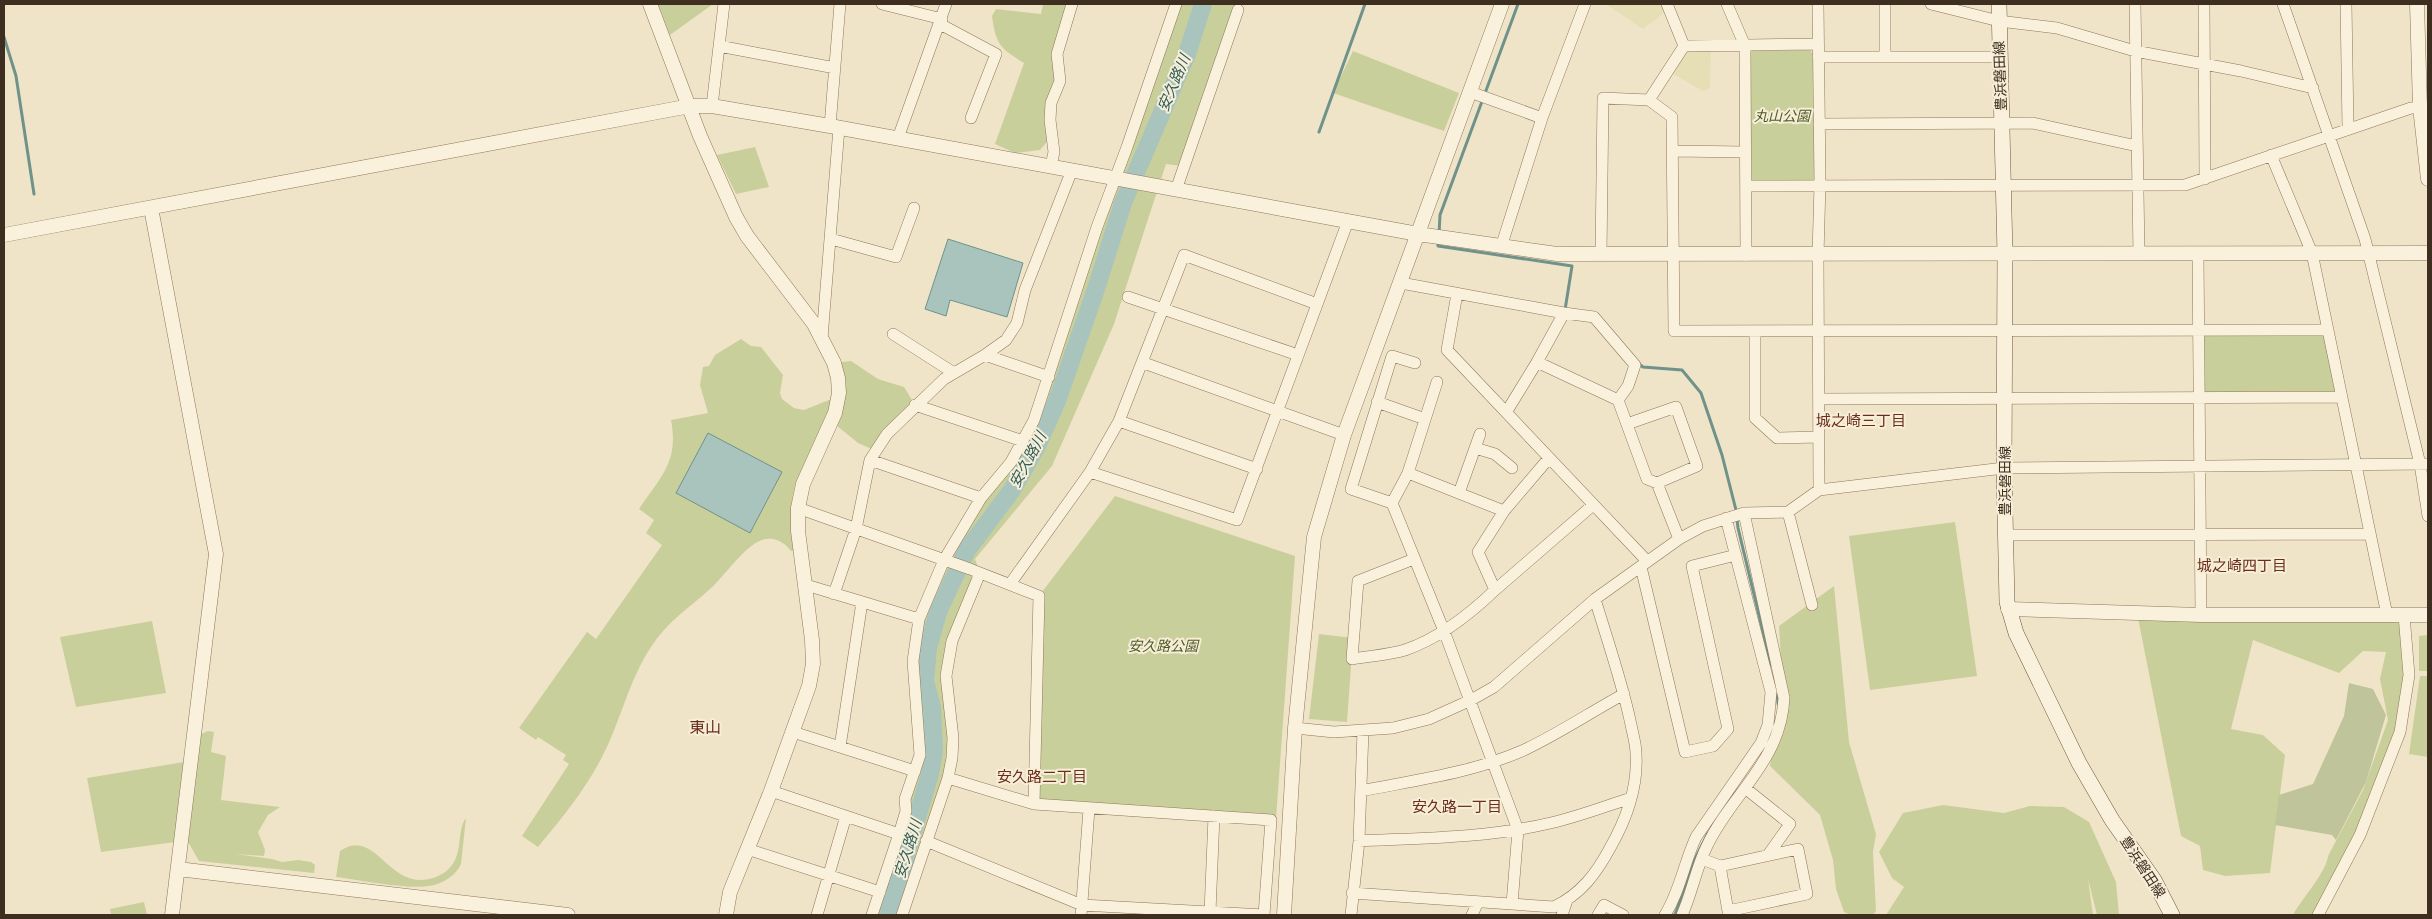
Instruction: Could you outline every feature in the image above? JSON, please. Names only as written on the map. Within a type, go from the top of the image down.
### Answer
[{"type":"main road","name":"豊浜磐田線","points":[[1999,4],[2004,186],[2006,398],[2004,468],[2008,609],[2016,633],[2079,764],[2112,820],[2154,880],[2172,915]]},
{"type":"street","points":[[650,4],[700,136],[740,223],[822,338],[834,363],[838,378],[839,396],[835,413],[803,484],[798,508],[798,531],[806,585],[813,664],[809,686],[771,791],[730,892],[726,915]]},
{"type":"street","points":[[712,106],[724,4]]},
{"type":"street","points":[[822,338],[831,239],[834,68],[840,4]]},
{"type":"street","points":[[882,4],[941,21],[996,54],[971,118]]},
{"type":"street","points":[[898,138],[915,96],[946,4]]},
{"type":"street","points":[[1051,166],[1054,152],[1050,120],[1051,103],[1060,81],[1057,54],[1072,4]]},
{"type":"street","points":[[872,915],[906,811],[905,799],[920,755],[914,700],[913,661],[919,619],[944,560],[981,498],[1011,462],[1034,420],[1097,227],[1116,178],[1176,4]]},
{"type":"street","points":[[1284,915],[1295,728],[1314,537],[1344,436],[1502,4]]},
{"type":"street","points":[[1502,244],[1542,118],[1585,4]]},
{"type":"street","points":[[1667,4],[1684,46]]},
{"type":"street","points":[[1727,4],[1744,46],[1746,255]]},
{"type":"street","points":[[1818,4],[1820,124],[1818,255],[1820,331],[1819,490]]},
{"type":"street","points":[[1885,57],[1886,4]]},
{"type":"street","points":[[1931,4],[1999,21],[2057,28],[2136,51],[2313,88]]},
{"type":"street","points":[[2135,4],[2139,254]]},
{"type":"street","points":[[2204,4],[2204,179]]},
{"type":"street","points":[[2283,4],[2368,253],[2424,464],[2428,516]]},
{"type":"street","points":[[2346,4],[2348,128]]},
{"type":"street","points":[[2417,4],[2428,179]]},
{"type":"street","points":[[1176,190],[1238,10]]},
{"type":"street","points":[[1684,46],[1818,44]]},
{"type":"street","points":[[719,46],[834,68]]},
{"type":"street","points":[[1649,100],[1684,46]]},
{"type":"street","points":[[1818,57],[1999,57]]},
{"type":"street","points":[[1470,92],[1542,118]]},
{"type":"street","points":[[1601,255],[1603,98],[1649,100],[1672,117],[1674,151],[1674,330],[2328,330]]},
{"type":"street","points":[[4,235],[690,106],[712,106],[834,126],[1418,234],[1502,244],[1557,254],[1674,256],[2428,253]]},
{"type":"street","points":[[1746,186],[1820,184],[2185,185],[2348,128],[2411,108],[2424,107]]},
{"type":"street","points":[[1820,124],[2033,123],[2137,146]]},
{"type":"street","points":[[1674,151],[1745,152]]},
{"type":"street","points":[[2271,155],[2312,253],[2387,616]]},
{"type":"street","points":[[834,594],[856,529],[870,460],[887,434],[944,379],[985,355],[1006,340],[1017,323],[1025,290],[1072,170]]},
{"type":"street","points":[[151,208],[216,554],[172,915]]},
{"type":"street","points":[[831,239],[896,258],[914,208]]},
{"type":"street","points":[[1090,472],[1237,520],[1348,221]]},
{"type":"street","points":[[2198,254],[2201,615]]},
{"type":"street","points":[[1010,584],[1090,472],[1119,421],[1144,363],[1184,255],[1317,304]]},
{"type":"street","points":[[1401,283],[1594,317],[1635,365],[1628,386],[1618,400]]},
{"type":"street","points":[[1457,294],[1447,350],[1507,411],[1644,564],[1685,752],[1713,746],[1728,729],[1692,566],[1736,555]]},
{"type":"street","points":[[1128,297],[1163,311],[1298,355]]},
{"type":"street","points":[[1507,411],[1564,313]]},
{"type":"street","points":[[1755,331],[1755,418],[1778,438],[1819,437]]},
{"type":"street","points":[[893,334],[954,373]]},
{"type":"street","points":[[985,355],[1048,377]]},
{"type":"street","points":[[1392,503],[1351,489],[1392,356],[1416,363]]},
{"type":"street","points":[[1537,362],[1618,400],[1647,479],[1657,482],[1697,466],[1676,407],[1627,424]]},
{"type":"street","points":[[1144,363],[1344,436]]},
{"type":"street","points":[[1437,382],[1408,473],[1392,503],[1471,700],[1518,830],[1512,904]]},
{"type":"street","points":[[1819,398],[2342,398]]},
{"type":"street","points":[[1377,402],[1425,419]]},
{"type":"street","points":[[915,405],[1023,441]]},
{"type":"street","points":[[1119,421],[1257,470]]},
{"type":"street","points":[[1459,493],[1480,434]]},
{"type":"street","points":[[1474,448],[1495,454],[1512,468]]},
{"type":"street","points":[[1496,590],[1478,552],[1504,512],[1549,458]]},
{"type":"street","points":[[870,460],[981,498]]},
{"type":"street","points":[[1295,728],[1334,732],[1393,728],[1429,719],[1471,700],[1494,686],[1595,599],[1679,539],[1703,526],[1744,513],[1788,512],[1819,490],[2004,468],[2424,464]]},
{"type":"street","points":[[1408,473],[1504,512]]},
{"type":"street","points":[[1657,482],[1679,539]]},
{"type":"street","points":[[1414,559],[1358,581],[1352,659],[1405,650],[1444,631],[1472,612],[1593,505]]},
{"type":"street","points":[[798,508],[975,571],[1039,596],[1034,804]]},
{"type":"street","points":[[1788,512],[1812,605]]},
{"type":"street","points":[[1665,915],[1672,904],[1688,854],[1696,837],[1754,766],[1772,749],[1779,733],[1783,716],[1784,698],[1744,513]]},
{"type":"street","points":[[1682,915],[1702,859],[1718,828],[1745,788],[1768,725],[1771,692],[1726,518]]},
{"type":"street","points":[[2006,535],[2370,534]]},
{"type":"street","points":[[903,915],[948,778],[953,738],[946,676],[952,641],[975,571]]},
{"type":"street","points":[[806,585],[919,619]]},
{"type":"street","points":[[1352,893],[1554,907],[1580,892],[1599,868],[1613,843],[1631,798],[1636,775],[1636,752],[1624,694],[1595,599]]},
{"type":"street","points":[[840,747],[862,602]]},
{"type":"street","points":[[2008,609],[2201,615],[2428,615]]},
{"type":"street","points":[[2318,915],[2360,835],[2400,732],[2409,675],[2404,615]]},
{"type":"street","points":[[1361,791],[1464,771],[1494,761],[1525,749],[1624,694]]},
{"type":"street","points":[[1351,915],[1359,842],[1363,731]]},
{"type":"street","points":[[793,732],[915,771]]},
{"type":"street","points":[[926,841],[1081,910],[1210,912],[1264,915],[1272,820],[1034,804],[948,778]]},
{"type":"street","points":[[1745,788],[1790,824],[1768,855]]},
{"type":"street","points":[[771,791],[899,834]]},
{"type":"street","points":[[1359,842],[1474,836],[1518,830],[1549,824],[1631,798]]},
{"type":"street","points":[[1081,910],[1089,809]]},
{"type":"street","points":[[816,915],[846,816]]},
{"type":"street","points":[[1210,912],[1214,816]]},
{"type":"street","points":[[748,849],[880,892]]},
{"type":"street","points":[[1702,859],[1720,866],[1798,849],[1807,894],[1728,911],[1720,866]]},
{"type":"street","points":[[178,869],[568,915]]},
{"type":"street","points":[[1562,915],[1567,900]]},
{"type":"street","points":[[1472,915],[1478,902]]},
{"type":"street","points":[[1598,915],[1604,905],[1623,915]]},
{"type":"shaded area","points":[[1606,4],[1667,4],[1665,12],[1643,29]]},
{"type":"shaded area","points":[[1684,46],[1711,46],[1710,88],[1703,91],[1668,71]]},
{"type":"green space","points":[[658,4],[713,4],[670,35]]},
{"type":"green space","points":[[1043,4],[1074,4],[1057,54],[1060,81],[1051,103],[1052,136],[1040,150],[1015,153],[995,144],[1024,63],[1000,45],[995,33],[992,16],[996,9],[1041,14]]},
{"type":"green space","points":[[1177,4],[1240,4],[1182,166],[1166,164],[1114,324],[1052,466],[975,559],[980,573],[946,676],[951,762],[902,915],[874,915],[920,750],[915,686],[919,619],[951,549],[1020,448]]},
{"type":"green space","name":"丸山公園","points":[[1810,50],[1813,54],[1816,177],[1812,181],[1756,183],[1752,180],[1749,54],[1752,51]]},
{"type":"green space","points":[[1353,51],[1459,93],[1444,131],[1333,93]]},
{"type":"green space","points":[[755,147],[769,187],[736,194],[717,155]]},
{"type":"green space","points":[[2328,330],[2342,397],[2200,397],[2199,333]]},
{"type":"green space","points":[[741,339],[751,346],[761,347],[783,375],[780,393],[782,399],[794,408],[804,410],[839,396],[834,363],[851,361],[878,379],[904,387],[915,405],[876,451],[858,443],[836,425],[796,482],[791,516],[795,551],[791,551],[775,539],[762,540],[755,544],[741,555],[710,589],[679,616],[658,638],[643,660],[609,742],[596,768],[573,803],[538,847],[522,836],[569,764],[563,760],[566,755],[538,737],[536,740],[519,728],[587,632],[596,639],[662,545],[646,533],[654,520],[639,509],[661,477],[670,458],[673,435],[671,420],[708,413],[700,385],[703,367],[709,366],[715,355]]},
{"type":"green space","name":"安久路公園","points":[[1115,496],[1295,556],[1276,819],[1034,804],[1039,596]]},
{"type":"green space","points":[[1955,522],[1977,676],[1870,690],[1849,536]]},
{"type":"green space","points":[[1834,586],[1849,742],[1876,834],[1873,852],[1876,911],[1873,915],[1851,915],[1844,912],[1836,889],[1833,860],[1820,815],[1770,766],[1783,694],[1779,626]]},
{"type":"green space","points":[[2138,618],[2394,621],[2405,627],[2408,681],[2401,729],[2321,915],[2293,915],[2323,870],[2328,856],[2363,790],[2388,720],[2380,679],[2386,652],[2363,651],[2339,673],[2253,640],[2231,729],[2263,735],[2285,755],[2270,873],[2225,876],[2203,870],[2200,846],[2181,836]]},
{"type":"green space","points":[[152,621],[166,693],[76,707],[60,637]]},
{"type":"green space","points":[[1319,634],[1353,638],[1347,722],[1309,719]]},
{"type":"green space","points":[[2428,635],[2428,671],[2419,671],[2419,636]]},
{"type":"green space","points":[[2420,676],[2428,676],[2428,757],[2409,754]]},
{"type":"green space","points":[[2349,683],[2373,689],[2386,715],[2366,782],[2336,840],[2332,835],[2275,825],[2279,795],[2313,784],[2344,716]]},
{"type":"green space","points":[[208,731],[214,732],[211,752],[226,756],[221,800],[280,807],[268,815],[258,832],[265,850],[264,856],[235,854],[282,862],[298,860],[311,862],[315,865],[314,873],[199,861],[187,840],[199,735]]},
{"type":"green space","points":[[190,761],[175,842],[101,852],[87,778]]},
{"type":"green space","points":[[1943,805],[2004,813],[2030,806],[2064,807],[2089,822],[2116,882],[2119,915],[2097,915],[2088,879],[2093,915],[1886,915],[1904,887],[1892,878],[1879,852],[1903,813]]},
{"type":"green space","points":[[466,818],[461,864],[450,878],[442,882],[424,887],[413,887],[336,877],[340,851],[353,845],[364,847],[374,853],[406,877],[420,880],[436,877],[452,865],[456,857]]},
{"type":"green space","points":[[144,902],[147,915],[111,915],[110,909]]},
{"type":"water","points":[[948,239],[1023,263],[1007,317],[950,300],[946,316],[925,309]]},
{"type":"water","points":[[708,433],[782,472],[750,533],[676,493]]},
{"type":"waterway","name":"安久路川","points":[[888,915],[930,774],[934,751],[932,707],[925,681],[928,648],[938,612],[967,550],[1012,490],[1037,446],[1057,401],[1096,289],[1123,203],[1187,54],[1203,4]]},
{"type":"waterway","points":[[1319,132],[1365,4]]},
{"type":"waterway","points":[[1439,234],[1440,215],[1518,4]]},
{"type":"waterway","points":[[4,37],[16,76],[34,194]]},
{"type":"waterway","points":[[1438,240],[1438,246],[1572,266],[1565,310]]},
{"type":"waterway","points":[[1638,363],[1643,367],[1682,370],[1701,393],[1722,455],[1771,665]]},
{"type":"waterway","points":[[1777,690],[1778,704]]},
{"type":"waterway","points":[[1675,915],[1694,861],[1708,833]]},
{"type":"district","name":"城之崎三丁目","points":[[1861,421]]},
{"type":"district","name":"城之崎四丁目","points":[[2242,566]]},
{"type":"district","name":"東山","points":[[705,727]]},
{"type":"district","name":"安久路二丁目","points":[[1042,777]]},
{"type":"district","name":"安久路一丁目","points":[[1457,807]]}]
